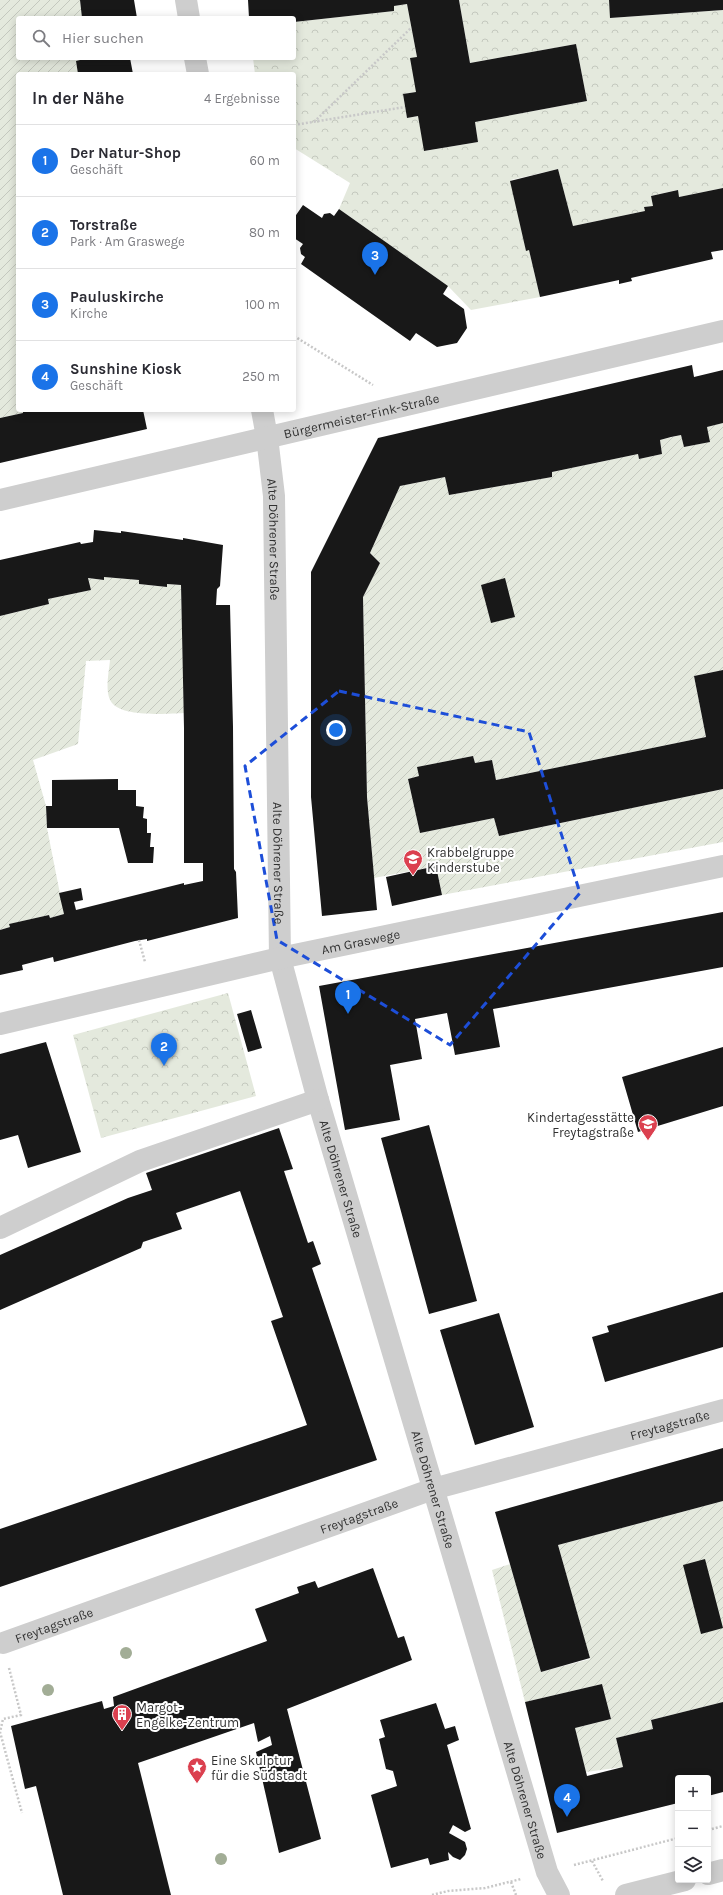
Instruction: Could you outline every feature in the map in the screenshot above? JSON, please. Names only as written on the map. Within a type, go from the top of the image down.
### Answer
[{"type":"street","points":[[186,0],[189,16]]},
{"type":"street","points":[[195,60],[198,72]]},
{"type":"street","name":"Bürgermeister-Fink-Straße","points":[[0,500],[723,331]]},
{"type":"street","name":"Alte Döhrener Straße","points":[[262,412],[274,496],[280,958],[318,1100],[547,1872],[560,1895]]},
{"type":"street","name":"Am Graswege","points":[[0,1024],[280,958],[723,866]]},
{"type":"street","points":[[0,1228],[140,1161],[318,1100]]},
{"type":"street","name":"Freytagstraße","points":[[3,1643],[433,1489],[723,1410]]},
{"type":"street","points":[[711,1873],[723,1870]]},
{"type":"street","points":[[616,1892],[675,1882]]},
{"type":"path","points":[[314,122],[411,28]]},
{"type":"path","points":[[296,125],[405,107]]},
{"type":"path","points":[[296,337],[405,405]]},
{"type":"path","points":[[3,1643],[21,1715],[4,1719],[0,1732],[22,1813]]},
{"type":"path","points":[[711,1829],[723,1826]]},
{"type":"path","points":[[592,1860],[616,1892]]},
{"type":"path","points":[[511,1882],[516,1895]]},
{"type":"highlighted area","points":[[339,691],[529,732],[580,893],[450,1045],[277,940],[245,766]]},
{"type":"green space","points":[[0,0],[80,0],[82,16],[16,16],[16,60],[82,60],[76,61],[78,72],[16,72],[16,412],[23,413],[0,418]]},
{"type":"green space","points":[[459,0],[609,0],[611,18],[723,10],[723,188],[679,197],[677,190],[651,196],[653,206],[644,207],[645,211],[573,226],[558,169],[511,180],[526,250],[529,250],[540,297],[471,310],[448,286],[339,209],[350,183],[296,149],[296,72],[255,72],[253,60],[296,60],[296,22],[394,11],[394,6],[407,4],[417,57],[416,92],[403,94],[407,118],[418,116],[425,151],[478,142],[475,122],[587,101],[576,44],[470,63]]},
{"type":"green space","points":[[723,423],[723,670],[694,676],[706,737],[496,780],[492,760],[475,763],[473,756],[418,767],[419,776],[408,779],[420,833],[494,818],[499,836],[723,789],[723,842],[442,895],[436,866],[374,878],[367,797],[363,597],[380,563],[370,553],[400,486],[445,477],[449,495],[552,477],[552,472],[638,454],[639,459],[662,454],[660,440],[681,435],[684,447],[709,442],[707,427]]},
{"type":"green space","points":[[104,577],[139,580],[139,584],[166,587],[167,584],[181,585],[184,713],[135,713],[118,707],[112,703],[108,694],[110,660],[86,661],[78,744],[33,760],[46,806],[47,828],[64,914],[50,918],[49,915],[10,924],[10,927],[0,930],[0,616],[49,604],[48,599],[91,590],[88,578],[104,580]]},
{"type":"green space","points":[[228,993],[256,1096],[101,1138],[73,1035]]},
{"type":"green space","points":[[723,1501],[723,1702],[651,1720],[653,1729],[616,1738],[623,1767],[586,1772],[575,1728],[611,1719],[602,1684],[525,1702],[492,1570],[510,1564],[541,1672],[590,1659],[558,1545]]},
{"type":"building","points":[[80,0],[134,0],[137,16],[82,16]]},
{"type":"building","points":[[248,0],[459,0],[470,63],[576,44],[587,101],[475,122],[478,142],[424,151],[418,116],[407,118],[403,94],[416,92],[410,58],[417,57],[407,4],[394,6],[394,11],[296,22],[296,16],[249,16]]},
{"type":"building","points":[[609,0],[723,0],[723,10],[610,18]]},
{"type":"building","points":[[130,60],[133,72],[78,72],[76,61]]},
{"type":"building","points":[[558,169],[573,226],[645,211],[644,207],[653,206],[651,196],[678,190],[679,197],[723,188],[723,250],[711,252],[713,259],[631,278],[632,281],[619,284],[619,280],[540,297],[529,250],[526,251],[510,181]]},
{"type":"building","points":[[303,205],[322,218],[324,214],[330,213],[334,216],[339,209],[448,286],[443,294],[464,309],[467,328],[457,343],[437,347],[416,333],[410,341],[301,264],[305,257],[301,254],[300,248],[303,244],[296,239],[296,215]]},
{"type":"building","points":[[692,365],[694,377],[723,370],[723,423],[707,427],[710,442],[684,447],[681,435],[671,437],[660,440],[662,454],[639,459],[638,454],[552,472],[552,477],[449,495],[445,477],[400,486],[370,553],[380,563],[363,597],[367,797],[377,910],[322,916],[311,797],[311,572],[378,438]]},
{"type":"building","points":[[143,412],[147,429],[0,463],[0,418],[23,413]]},
{"type":"building","points":[[94,530],[121,533],[121,531],[183,540],[183,538],[223,545],[220,586],[217,589],[216,605],[230,605],[234,869],[236,872],[238,918],[147,941],[147,939],[135,941],[54,962],[53,957],[22,965],[23,970],[0,975],[0,930],[10,927],[9,924],[49,915],[50,918],[64,914],[59,893],[81,888],[83,900],[74,902],[76,910],[184,883],[184,885],[203,881],[203,863],[184,863],[184,728],[181,585],[167,584],[167,587],[139,584],[139,580],[104,577],[104,580],[88,578],[91,590],[48,599],[49,604],[0,616],[0,560],[80,542],[81,544],[93,542]]},
{"type":"building","points":[[505,578],[515,617],[491,623],[481,585]]},
{"type":"building","points":[[723,670],[723,789],[499,836],[494,818],[420,833],[408,779],[419,776],[417,767],[473,756],[475,763],[492,760],[496,780],[706,737],[694,676]]},
{"type":"building","points":[[118,779],[118,790],[136,790],[136,806],[144,807],[143,818],[147,819],[147,833],[151,833],[150,847],[154,847],[153,863],[128,863],[119,828],[47,828],[46,806],[52,806],[52,780]]},
{"type":"building","points":[[436,866],[442,895],[392,906],[386,877]]},
{"type":"building","points":[[723,912],[723,967],[493,1009],[500,1047],[455,1055],[447,1013],[415,1019],[422,1059],[390,1065],[400,1120],[345,1130],[319,986]]},
{"type":"building","points":[[251,1010],[262,1048],[248,1052],[237,1014]]},
{"type":"building","points":[[46,1042],[81,1152],[28,1168],[18,1135],[0,1140],[0,1054]]},
{"type":"building","points":[[723,1047],[723,1106],[638,1132],[622,1077]]},
{"type":"building","points":[[429,1125],[477,1301],[429,1314],[381,1138]]},
{"type":"building","points":[[279,1128],[293,1169],[284,1171],[308,1243],[313,1241],[321,1264],[312,1268],[377,1460],[0,1587],[0,1529],[307,1425],[271,1321],[283,1317],[240,1191],[176,1213],[182,1229],[143,1242],[141,1248],[0,1310],[0,1255],[128,1198],[152,1190],[146,1173]]},
{"type":"building","points":[[723,1292],[723,1347],[605,1382],[592,1337],[609,1332],[607,1326]]},
{"type":"building","points":[[499,1313],[534,1427],[475,1445],[440,1330]]},
{"type":"building","points":[[723,1448],[723,1501],[558,1545],[590,1658],[541,1672],[495,1512]]},
{"type":"building","points":[[705,1559],[723,1628],[701,1634],[683,1565]]},
{"type":"building","name":"Margot- Engelke-Zentrum","points":[[373,1568],[398,1638],[404,1636],[412,1660],[287,1709],[321,1839],[279,1853],[256,1752],[272,1745],[270,1736],[258,1742],[254,1723],[138,1763],[171,1895],[63,1895],[36,1786],[25,1789],[11,1726],[102,1701],[104,1709],[114,1706],[113,1697],[267,1641],[255,1609],[299,1593],[297,1587],[315,1581],[318,1588]]},
{"type":"building","points":[[602,1684],[611,1719],[575,1728],[587,1776],[623,1767],[616,1738],[653,1729],[651,1720],[723,1702],[723,1792],[711,1795],[711,1775],[675,1775],[675,1804],[557,1833],[525,1702]]},
{"type":"building","points":[[436,1703],[445,1729],[455,1726],[459,1740],[447,1745],[471,1829],[465,1832],[453,1825],[449,1833],[465,1842],[467,1849],[465,1855],[460,1860],[453,1857],[448,1852],[449,1860],[430,1865],[428,1858],[391,1868],[371,1795],[397,1786],[393,1771],[386,1769],[379,1739],[385,1737],[380,1720]]},
{"type":"place","name":"Pauluskirche","points":[[375,275]]},
{"type":"place","name":"Krabbelgruppe Kinderstube","points":[[413,876]]},
{"type":"place","name":"Der Natur-Shop","points":[[348,1014]]},
{"type":"place","name":"Torstraße","points":[[164,1066]]},
{"type":"place","name":"Kindertagesstätte Freytagstraße","points":[[648,1141]]},
{"type":"place","name":"Margot- Engelke-Zentrum","points":[[122,1731]]},
{"type":"place","name":"Eine Skulptur für die Südstadt","points":[[197,1784]]},
{"type":"place","name":"Sunshine Kiosk","points":[[567,1817]]}]
